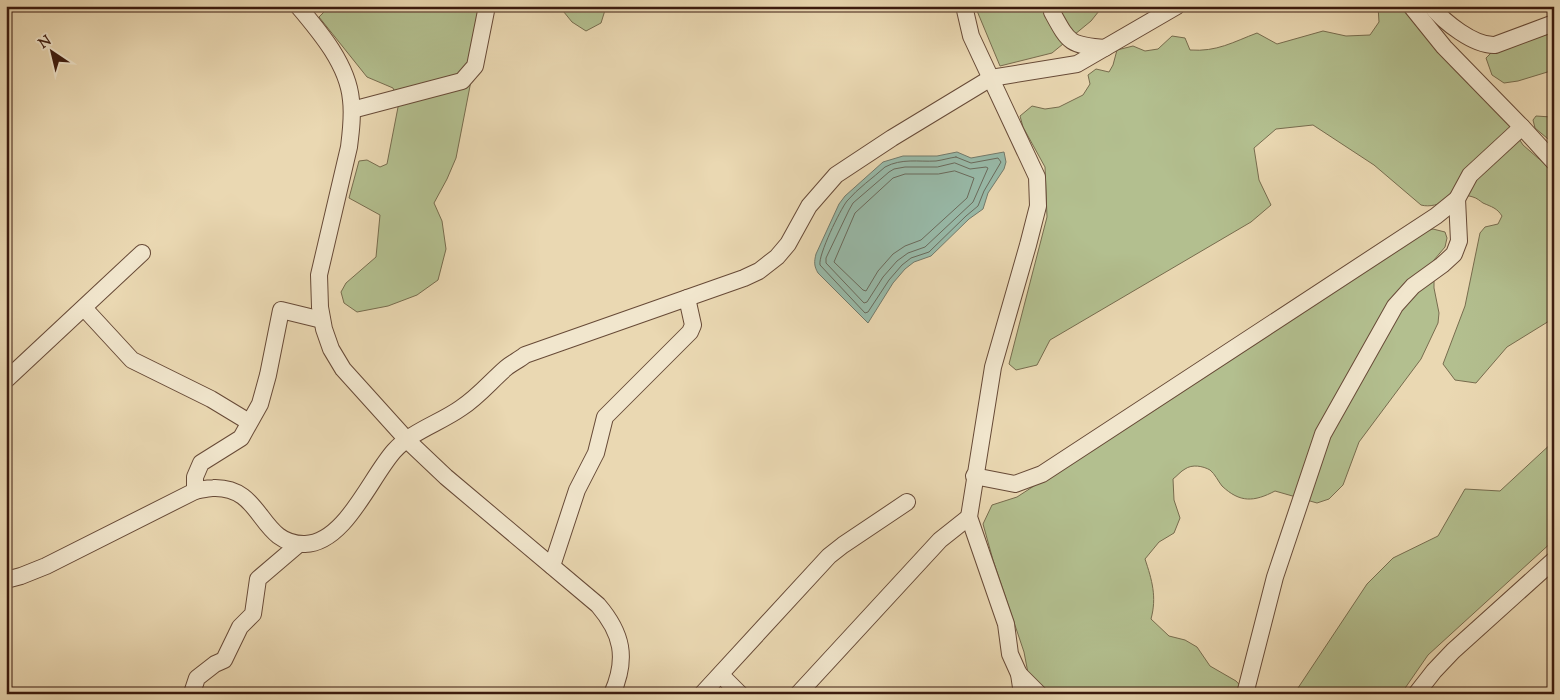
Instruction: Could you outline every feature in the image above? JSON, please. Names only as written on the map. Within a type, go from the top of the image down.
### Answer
[{"type":"street","points":[[298,6],[323,38],[339,64],[347,79],[351,98],[349,147],[319,275],[322,320],[331,349],[344,368],[408,441],[446,477],[598,604],[618,635],[621,656],[620,668],[612,694]]},
{"type":"street","points":[[352,110],[462,81],[476,66],[487,6]]},
{"type":"street","points":[[964,6],[971,36],[1037,177],[1038,206],[993,367],[974,476],[969,517],[1006,624],[1010,654],[1019,674],[1022,694]]},
{"type":"street","points":[[1054,6],[1052,12],[1067,39],[1082,46],[1105,48]]},
{"type":"street","points":[[6,580],[46,566],[195,491],[213,488],[227,489],[239,493],[249,500],[272,531],[282,539],[299,544],[320,541],[331,535],[344,522],[395,451],[423,430],[460,410],[480,394],[506,368],[525,356],[759,271],[777,257],[788,244],[809,206],[836,175],[892,138],[991,78],[1077,64],[1177,6]]},
{"type":"street","points":[[1411,6],[1444,47],[1554,162]]},
{"type":"street","points":[[1430,6],[1439,16],[1469,37],[1486,45],[1495,44],[1554,22]]},
{"type":"street","points":[[974,476],[1014,484],[1042,474],[1436,216],[1457,199],[1470,175],[1522,127]]},
{"type":"street","points":[[1245,694],[1275,577],[1323,434],[1395,306],[1413,286],[1454,254],[1459,241],[1457,199]]},
{"type":"street","points":[[6,380],[142,254]]},
{"type":"street","points":[[552,566],[576,490],[596,453],[605,417],[690,332],[693,325],[687,298]]},
{"type":"street","points":[[84,308],[132,360],[211,399],[249,422]]},
{"type":"street","points":[[195,491],[195,477],[201,462],[240,438],[260,404],[282,310],[322,320]]},
{"type":"street","points":[[702,694],[829,556],[906,502]]},
{"type":"street","points":[[798,694],[940,540],[969,517]]},
{"type":"street","points":[[192,693],[197,678],[215,664],[224,660],[240,627],[253,614],[258,579],[299,544]]},
{"type":"street","points":[[1416,694],[1453,651],[1554,560]]},
{"type":"street","points":[[1019,674],[1039,694]]},
{"type":"street","points":[[720,675],[740,694]]},
{"type":"shaded area","points":[[330,6],[481,6],[471,81],[456,158],[434,203],[442,221],[446,249],[438,280],[417,295],[388,306],[357,312],[344,303],[341,292],[346,283],[376,257],[380,215],[349,198],[359,161],[367,160],[380,167],[387,164],[399,102],[393,88],[367,77],[319,17]]},
{"type":"shaded area","points":[[559,6],[606,7],[601,23],[586,31],[572,22]]},
{"type":"shaded area","points":[[975,6],[1103,6],[1091,21],[1052,53],[1000,66]]},
{"type":"shaded area","points":[[1378,6],[1406,6],[1501,111],[1523,145],[1554,172],[1554,318],[1507,347],[1476,383],[1455,380],[1443,364],[1465,306],[1480,233],[1485,227],[1498,224],[1502,216],[1494,208],[1476,198],[1467,196],[1461,196],[1434,205],[1421,205],[1374,165],[1313,125],[1276,129],[1254,148],[1259,180],[1271,205],[1251,222],[1050,340],[1037,365],[1016,370],[1009,364],[1047,217],[1045,167],[1023,127],[1020,116],[1032,106],[1045,109],[1059,107],[1083,95],[1090,84],[1088,75],[1096,69],[1109,72],[1117,50],[1133,46],[1145,51],[1158,49],[1172,36],[1185,38],[1190,50],[1200,50],[1225,46],[1257,33],[1277,44],[1323,31],[1346,36],[1370,35],[1379,22]]},
{"type":"shaded area","points":[[1554,27],[1554,70],[1518,81],[1504,83],[1492,75],[1486,58],[1494,50]]},
{"type":"shaded area","points":[[1536,116],[1551,117],[1554,121],[1554,144],[1535,128],[1533,120]]},
{"type":"shaded area","points":[[1433,229],[1445,232],[1447,238],[1445,247],[1434,260],[1434,288],[1439,313],[1438,323],[1421,359],[1359,442],[1343,485],[1329,499],[1317,503],[1275,491],[1254,499],[1241,498],[1235,496],[1222,486],[1210,470],[1198,466],[1188,467],[1173,479],[1174,500],[1180,518],[1174,533],[1159,542],[1145,559],[1153,589],[1154,603],[1151,619],[1169,636],[1185,640],[1197,647],[1210,666],[1236,681],[1248,694],[1032,694],[1024,652],[983,524],[992,505],[1017,497],[1426,231]]},
{"type":"shaded area","points":[[1554,441],[1554,540],[1428,655],[1401,694],[1294,694],[1367,584],[1393,558],[1438,536],[1465,489],[1500,491]]},
{"type":"water","points":[[957,152],[971,158],[1004,152],[1006,162],[1004,169],[988,193],[983,209],[969,219],[931,256],[914,262],[905,269],[893,283],[868,323],[818,273],[815,266],[816,254],[839,204],[845,196],[883,162],[903,156],[937,156]]}]
